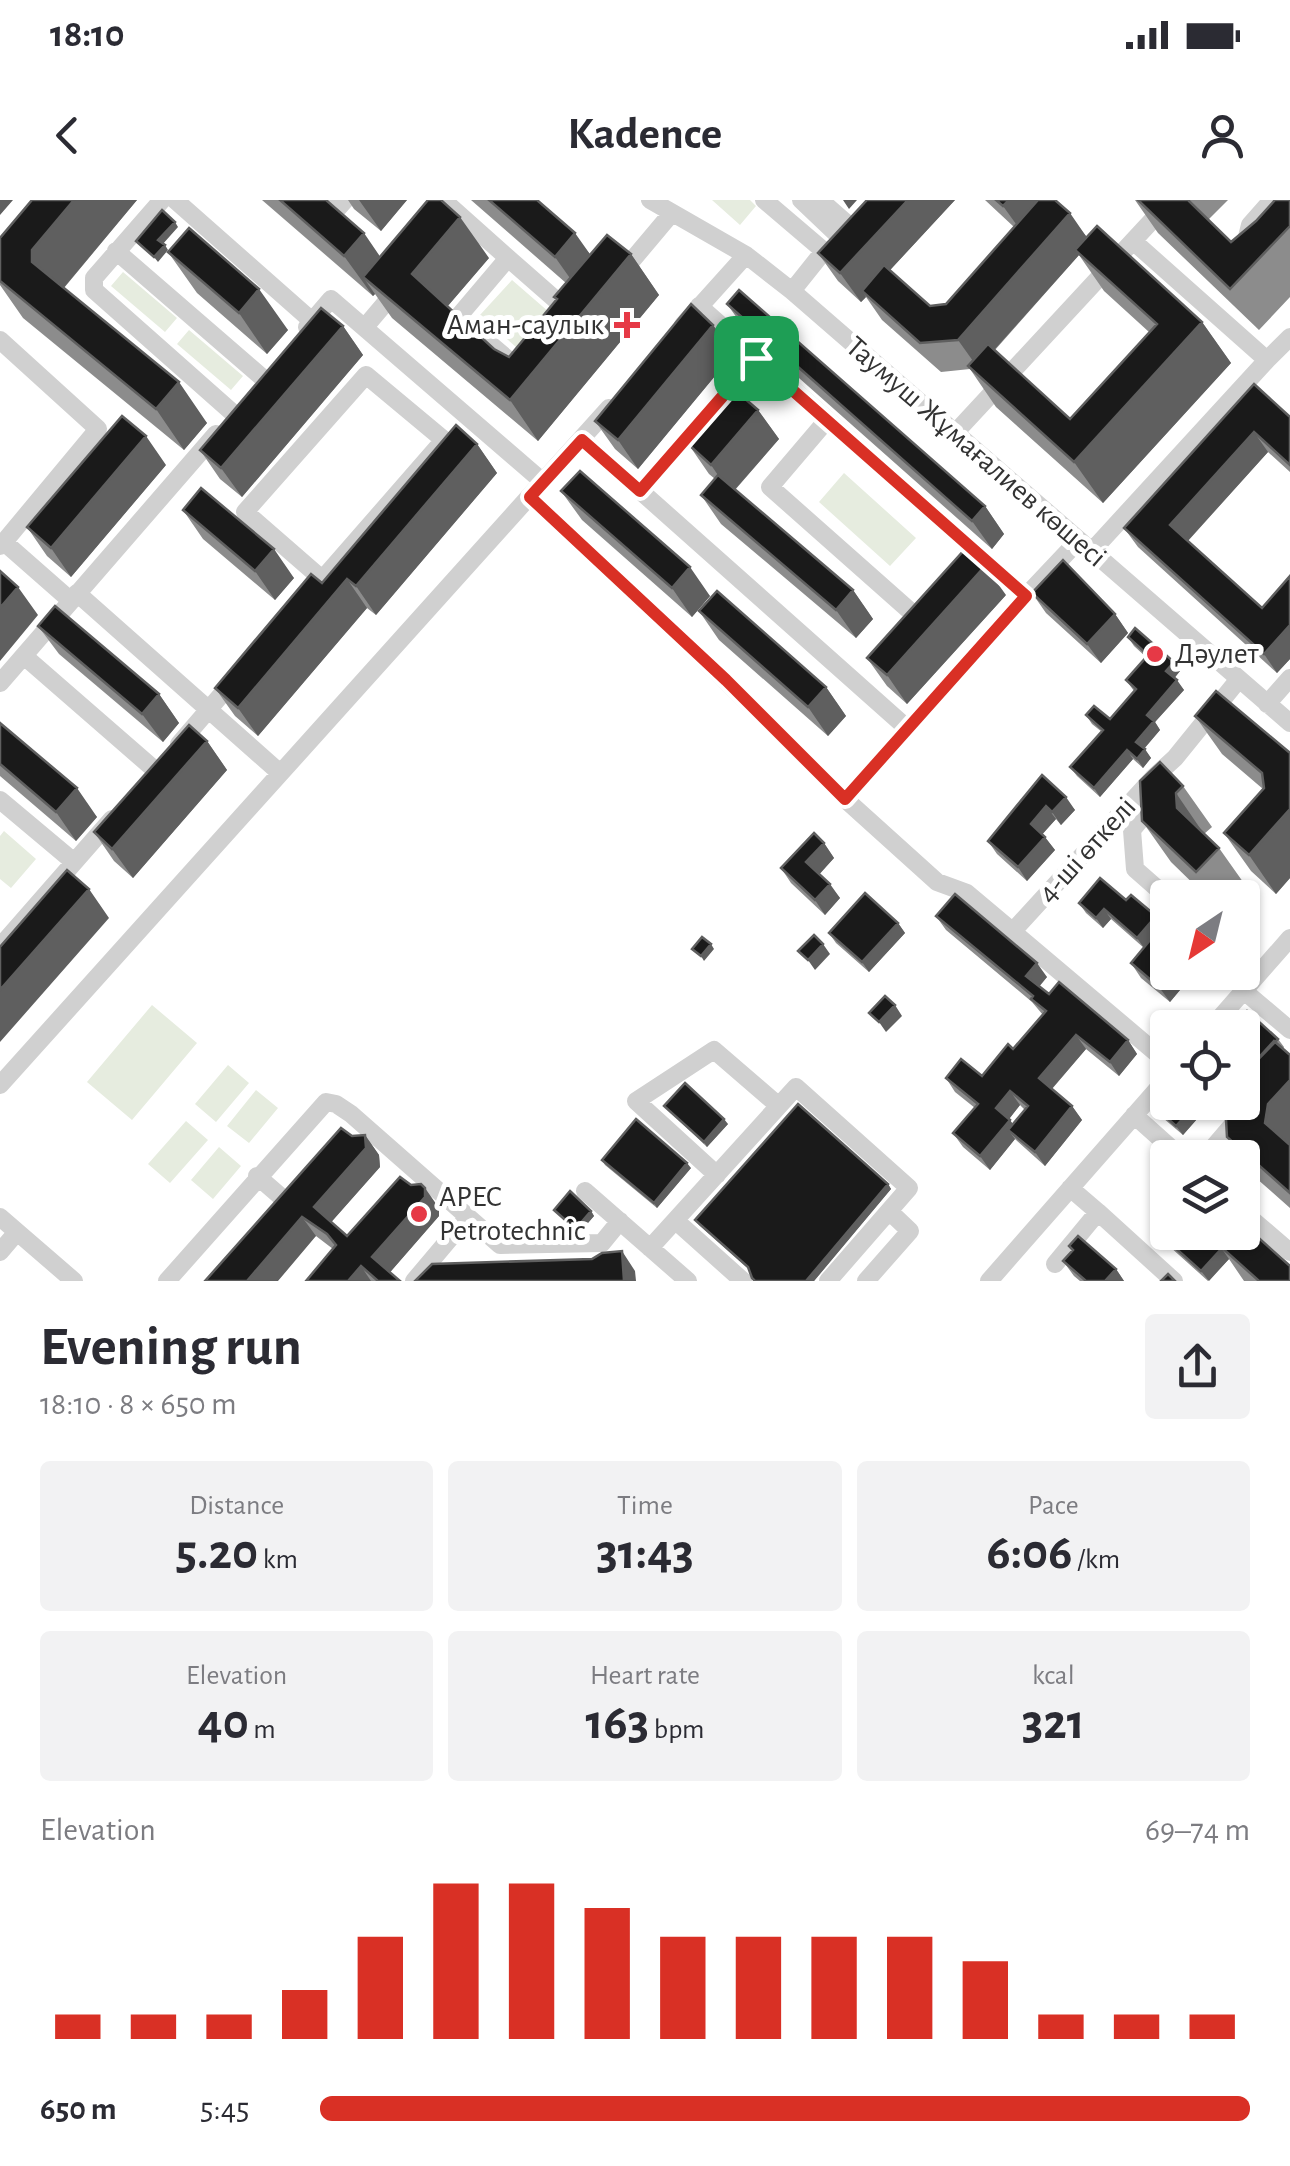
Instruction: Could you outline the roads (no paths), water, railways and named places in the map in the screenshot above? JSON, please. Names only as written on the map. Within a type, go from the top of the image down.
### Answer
[{"type":"street","points":[[162,200],[94,278],[94,290],[254,390]]},
{"type":"street","points":[[174,200],[306,328],[331,299],[542,481]]},
{"type":"street","points":[[329,200],[338,208],[345,200]]},
{"type":"street","points":[[443,200],[453,222],[586,316],[671,214]]},
{"type":"street","name":"Таумуш Жұмағалиев көшесі","points":[[650,200],[746,255],[792,291],[1290,723]]},
{"type":"street","points":[[764,200],[824,251]]},
{"type":"street","points":[[800,200],[853,227]]},
{"type":"street","points":[[820,200],[853,227]]},
{"type":"street","points":[[954,434],[1171,200]]},
{"type":"street","points":[[1272,200],[1250,225],[1246,241],[1261,257],[1274,254]]},
{"type":"street","points":[[792,291],[824,251],[831,250],[853,227]]},
{"type":"street","points":[[1132,241],[1266,360]]},
{"type":"street","points":[[116,251],[254,390]]},
{"type":"street","points":[[673,336],[746,255]]},
{"type":"street","points":[[508,258],[458,317],[531,380]]},
{"type":"street","points":[[365,327],[412,271]]},
{"type":"street","points":[[699,306],[827,420],[973,560],[1026,596]]},
{"type":"street","points":[[845,799],[1026,596],[1084,547],[1290,336]]},
{"type":"street","points":[[0,340],[98,429],[2,544],[73,596],[279,772]]},
{"type":"street","points":[[640,491],[756,358]]},
{"type":"street","points":[[296,608],[322,579],[444,440],[366,375],[245,512],[322,579]]},
{"type":"street","points":[[0,683],[254,390]]},
{"type":"street","points":[[0,1085],[621,395]]},
{"type":"street","points":[[827,420],[770,486],[919,619]]},
{"type":"street","points":[[582,440],[867,680],[908,729]]},
{"type":"street","points":[[530,497],[937,882],[967,893],[1150,1048]]},
{"type":"street","points":[[24,656],[149,776],[245,667]]},
{"type":"street","points":[[1268,704],[1290,678]]},
{"type":"street","name":"4-ші өткелі","points":[[1013,931],[1152,778],[1176,758],[1238,679]]},
{"type":"street","points":[[1150,882],[1135,869],[1132,830],[1160,797]]},
{"type":"street","points":[[0,800],[74,862]]},
{"type":"street","points":[[0,947],[120,809]]},
{"type":"street","points":[[1260,962],[1289,941]]},
{"type":"street","points":[[1227,1010],[1244,991],[1290,1030]]},
{"type":"street","points":[[717,1174],[636,1101],[714,1050],[779,1106]]},
{"type":"street","points":[[650,1248],[796,1088],[909,1188],[828,1281]]},
{"type":"street","points":[[988,1281],[1150,1098]]},
{"type":"street","points":[[167,1281],[326,1102],[336,1104],[352,1126],[500,1245],[602,1243]]},
{"type":"street","points":[[1134,1116],[1161,1140]]},
{"type":"street","points":[[1219,1140],[1236,1120]]},
{"type":"street","points":[[257,1176],[287,1202]]},
{"type":"street","points":[[1070,1188],[1174,1281]]},
{"type":"street","points":[[585,1191],[688,1281]]},
{"type":"street","points":[[866,1281],[910,1231],[889,1212]]},
{"type":"street","points":[[1056,1264],[1098,1212]]},
{"type":"street","points":[[0,1217],[74,1281]]},
{"type":"street","points":[[414,1281],[468,1217]]},
{"type":"street","points":[[676,1220],[743,1281]]},
{"type":"street","points":[[605,1266],[602,1243],[620,1221]]},
{"type":"street","points":[[0,1252],[18,1232]]},
{"type":"street","points":[[1260,1235],[1268,1245],[1290,1252]]},
{"type":"street","points":[[509,1268],[510,1245]]},
{"type":"place","name":"Аман-саулык","points":[[627,325]]},
{"type":"place","name":"Дәулет","points":[[1155,654]]},
{"type":"place","name":"APEC Petrotechnic","points":[[419,1214]]}]
